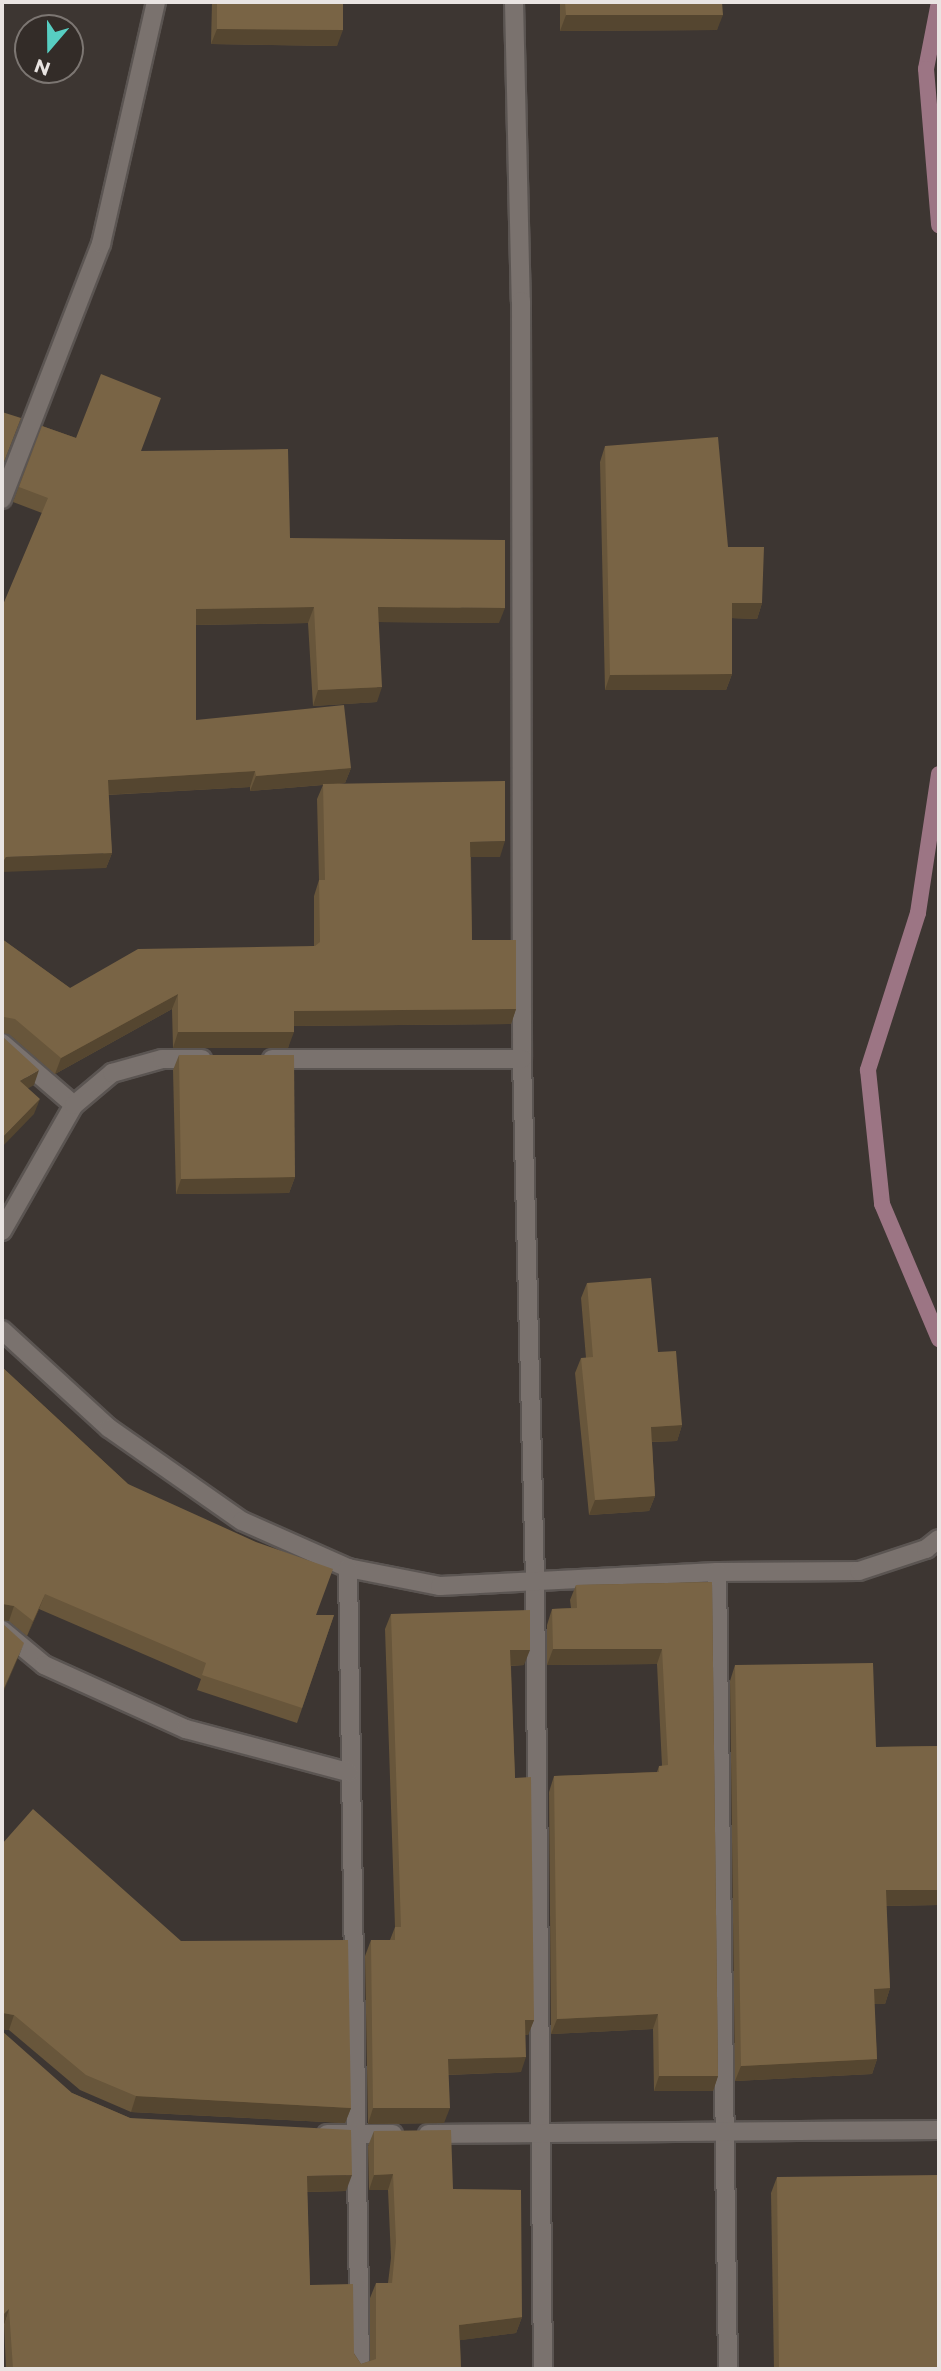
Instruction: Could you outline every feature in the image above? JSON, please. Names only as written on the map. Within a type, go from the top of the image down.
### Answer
[{"type":"street","points":[[2,499],[100,244],[156,2]]},
{"type":"street","points":[[514,2],[521,301],[522,1059],[535,1581],[538,2131],[543,2369]]},
{"type":"street","points":[[2,1043],[74,1105]]},
{"type":"street","points":[[2,1231],[74,1105],[112,1073],[162,1059],[218,1059]]},
{"type":"street","points":[[259,1059],[522,1059]]},
{"type":"street","points":[[2,1331],[109,1427],[242,1521],[348,1568],[440,1586],[717,1572],[859,1571],[926,1549],[939,1539]]},
{"type":"street","points":[[348,1568],[348,1772],[360,2369]]},
{"type":"street","points":[[717,1572],[728,2369]]},
{"type":"street","points":[[2,1630],[44,1665],[186,1729],[348,1772]]},
{"type":"street","points":[[302,2132],[356,2135],[538,2131],[939,2130]]},
{"type":"building","points":[[217,2],[343,2],[343,30],[217,29]]},
{"type":"building","points":[[565,2],[722,2],[723,15],[566,15]]},
{"type":"building","points":[[101,374],[161,398],[141,451],[288,449],[290,538],[505,540],[505,608],[378,607],[382,687],[318,690],[314,607],[196,609],[196,720],[344,705],[351,768],[256,776],[255,771],[108,780],[112,853],[6,857],[2,864],[2,607],[48,498],[19,487],[42,426],[76,438]]},
{"type":"building","points":[[2,412],[21,418],[2,467]]},
{"type":"building","points":[[718,437],[728,547],[764,547],[762,603],[732,603],[732,674],[610,675],[605,446]]},
{"type":"building","points":[[505,781],[505,841],[470,842],[472,940],[516,940],[516,1009],[294,1011],[294,1032],[178,1032],[178,994],[61,1058],[15,1019],[2,1019],[2,939],[70,988],[138,949],[315,946],[320,942],[319,880],[325,880],[323,784]]},
{"type":"building","points":[[2,1036],[39,1070],[20,1081],[40,1099],[2,1138]]},
{"type":"building","points":[[179,1055],[294,1055],[295,1177],[181,1179]]},
{"type":"building","points":[[651,1278],[658,1352],[676,1351],[682,1425],[651,1427],[655,1496],[595,1500],[581,1358],[593,1357],[587,1283]]},
{"type":"building","points":[[2,1367],[128,1484],[256,1542],[333,1569],[316,1615],[334,1615],[302,1708],[202,1675],[206,1663],[45,1594],[33,1621],[14,1606],[3,1604],[2,1608]]},
{"type":"building","points":[[712,1582],[718,2076],[659,2076],[658,2014],[557,2019],[554,1776],[659,1772],[659,1766],[668,1765],[662,1649],[553,1649],[552,1609],[577,1608],[576,1585]]},
{"type":"building","points":[[530,1610],[530,1650],[510,1650],[515,1778],[531,1777],[534,2020],[525,2020],[526,2057],[448,2059],[450,2108],[373,2108],[371,1940],[395,1940],[395,1927],[401,1927],[391,1614]]},
{"type":"building","points":[[2,1623],[24,1643],[2,1693]]},
{"type":"building","points":[[873,1663],[876,1747],[939,1746],[939,1890],[886,1890],[890,1988],[874,1989],[877,2059],[741,2066],[735,1665]]},
{"type":"building","points":[[33,1809],[181,1941],[348,1940],[351,2108],[136,2096],[86,2075],[14,2015],[3,2013],[2,2016],[2,1844]]},
{"type":"building","points":[[2,2031],[72,2093],[130,2118],[351,2130],[352,2175],[307,2176],[310,2285],[353,2284],[354,2354],[361,2364],[376,2359],[376,2283],[392,2283],[396,2242],[393,2174],[374,2175],[374,2131],[451,2130],[453,2189],[521,2190],[522,2317],[459,2325],[461,2369],[13,2369],[9,2309],[2,2316]]},
{"type":"building","points":[[939,2175],[939,2369],[779,2369],[777,2177]]},
{"type":"waterway","points":[[939,2],[926,69],[939,225]]},
{"type":"waterway","points":[[939,774],[918,913],[868,1070],[882,1204],[939,1339]]}]
